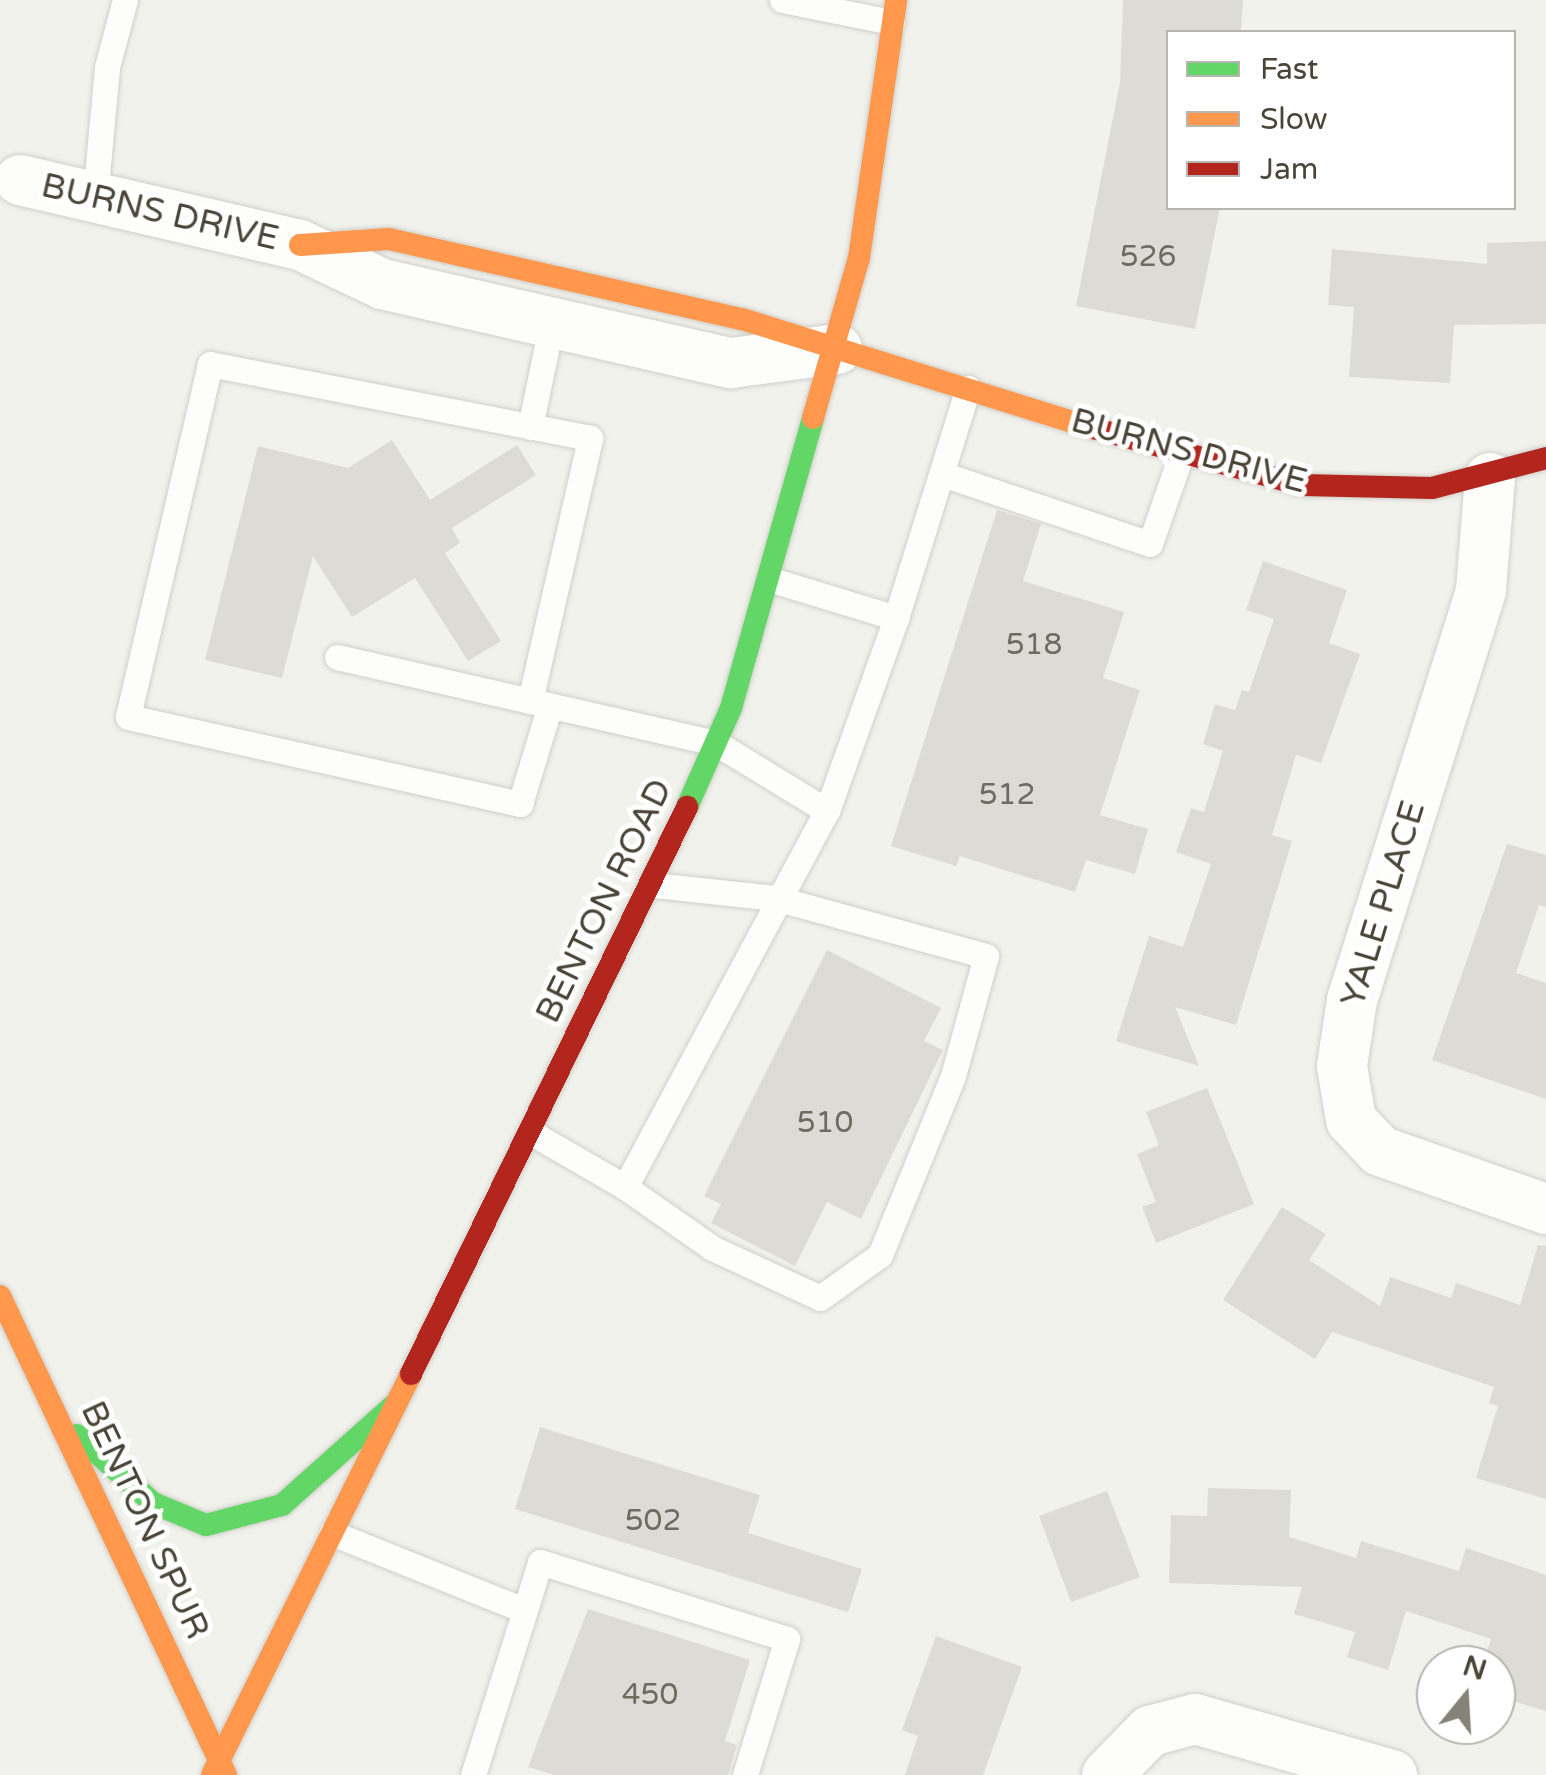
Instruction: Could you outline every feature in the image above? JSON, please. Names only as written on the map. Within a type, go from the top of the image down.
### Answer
[{"type":"main road","name":"BENTON ROAD","points":[[219,1770],[653,885],[716,743],[772,580],[859,258],[894,11]]},
{"type":"main road","name":"BURNS DRIVE","points":[[837,348],[1180,454],[1340,490],[1490,478],[1546,458]]},
{"type":"main road","name":"BENTON SPUR","points":[[0,1296],[219,1770]]},
{"type":"main road","points":[[56,1416],[153,1503],[206,1525],[282,1505],[397,1402]]},
{"type":"street","name":"BURNS DRIVE","points":[[20,180],[300,245],[354,276],[557,301],[731,363],[837,348]]},
{"type":"street","name":"YALE PLACE","points":[[1490,478],[1482,591],[1352,1000],[1342,1066],[1351,1120],[1380,1151],[1546,1208]]},
{"type":"street","points":[[1107,1775],[1150,1731],[1195,1719],[1392,1775]]},
{"type":"lane","points":[[96,197],[107,67],[125,0]]},
{"type":"lane","points":[[782,0],[894,11]]},
{"type":"lane","points":[[530,427],[557,301]]},
{"type":"lane","points":[[210,364],[530,427],[590,438],[520,804],[128,718],[210,364]]},
{"type":"lane","points":[[625,1187],[775,898],[826,812],[896,618],[968,388]]},
{"type":"lane","points":[[942,474],[1150,544],[1180,454]]},
{"type":"lane","points":[[772,580],[896,618]]},
{"type":"lane","points":[[337,657],[716,743],[826,812]]},
{"type":"lane","points":[[530,1132],[625,1187],[712,1248],[820,1298],[880,1255],[953,1076],[986,956],[775,898],[653,885]]},
{"type":"lane","points":[[332,1533],[524,1610]]},
{"type":"lane","points":[[473,1775],[540,1562],[787,1640],[744,1775]]},
{"type":"building","points":[[1123,0],[1243,0],[1241,30],[1166,30],[1166,210],[1220,210],[1195,329],[1076,306],[1120,82]]},
{"type":"building","points":[[1546,241],[1546,324],[1454,325],[1450,383],[1349,377],[1354,307],[1328,305],[1332,249],[1487,264],[1487,243]]},
{"type":"building","points":[[392,440],[430,500],[517,445],[536,475],[452,528],[460,543],[445,553],[501,641],[468,661],[415,578],[352,617],[313,556],[282,678],[205,660],[258,446],[348,468]]},
{"type":"building","points":[[997,510],[1041,524],[1023,581],[1124,612],[1103,678],[1140,690],[1100,815],[1148,829],[1135,874],[1086,860],[1075,892],[960,856],[956,866],[891,846]]},
{"type":"building","points":[[1263,561],[1347,590],[1329,643],[1360,654],[1321,763],[1296,755],[1272,835],[1292,841],[1236,1025],[1175,1007],[1199,1066],[1116,1041],[1149,936],[1183,947],[1211,864],[1176,852],[1191,808],[1204,812],[1223,751],[1203,744],[1215,704],[1235,710],[1242,690],[1249,692],[1274,619],[1246,610]]},
{"type":"building","points":[[1507,844],[1546,855],[1546,907],[1539,905],[1516,973],[1546,983],[1546,1099],[1432,1060]]},
{"type":"building","points":[[827,950],[941,1008],[924,1041],[943,1050],[861,1219],[827,1202],[795,1266],[711,1223],[721,1204],[704,1196]]},
{"type":"building","points":[[1207,1088],[1254,1204],[1156,1243],[1142,1207],[1156,1202],[1137,1154],[1159,1145],[1146,1112]]},
{"type":"building","points":[[1282,1207],[1326,1234],[1309,1260],[1380,1306],[1390,1277],[1451,1298],[1456,1283],[1520,1305],[1538,1245],[1546,1246],[1546,1499],[1476,1478],[1498,1406],[1489,1403],[1494,1387],[1332,1332],[1315,1359],[1223,1300]]},
{"type":"building","points":[[540,1427],[760,1495],[748,1533],[862,1569],[848,1612],[515,1509]]},
{"type":"building","points":[[1208,1488],[1291,1490],[1289,1537],[1356,1558],[1361,1541],[1459,1571],[1466,1548],[1546,1575],[1546,1711],[1516,1702],[1516,1645],[1489,1645],[1491,1639],[1406,1611],[1388,1670],[1347,1657],[1355,1632],[1294,1614],[1302,1587],[1169,1583],[1171,1515],[1207,1516]]},
{"type":"building","points":[[1107,1491],[1140,1577],[1071,1602],[1039,1516]]},
{"type":"building","points":[[588,1609],[750,1660],[725,1741],[737,1745],[728,1775],[554,1775],[528,1767]]},
{"type":"building","points":[[936,1636],[1022,1667],[983,1775],[905,1775],[918,1736],[902,1730]]},
{"type":"traffic: fast","points":[[687,807],[731,708],[813,418]]},
{"type":"traffic: fast","points":[[77,1435],[153,1503],[206,1525],[282,1505],[397,1402]]},
{"type":"traffic: slow","points":[[813,418],[859,258],[896,0]]},
{"type":"traffic: slow","points":[[300,245],[389,239],[742,319],[1093,428]]},
{"type":"traffic: slow","points":[[0,1296],[226,1775]]},
{"type":"traffic: slow","points":[[212,1775],[411,1374]]},
{"type":"traffic: jam","points":[[1093,428],[1302,485],[1432,488],[1546,458]]},
{"type":"traffic: jam","points":[[411,1374],[687,807]]}]
